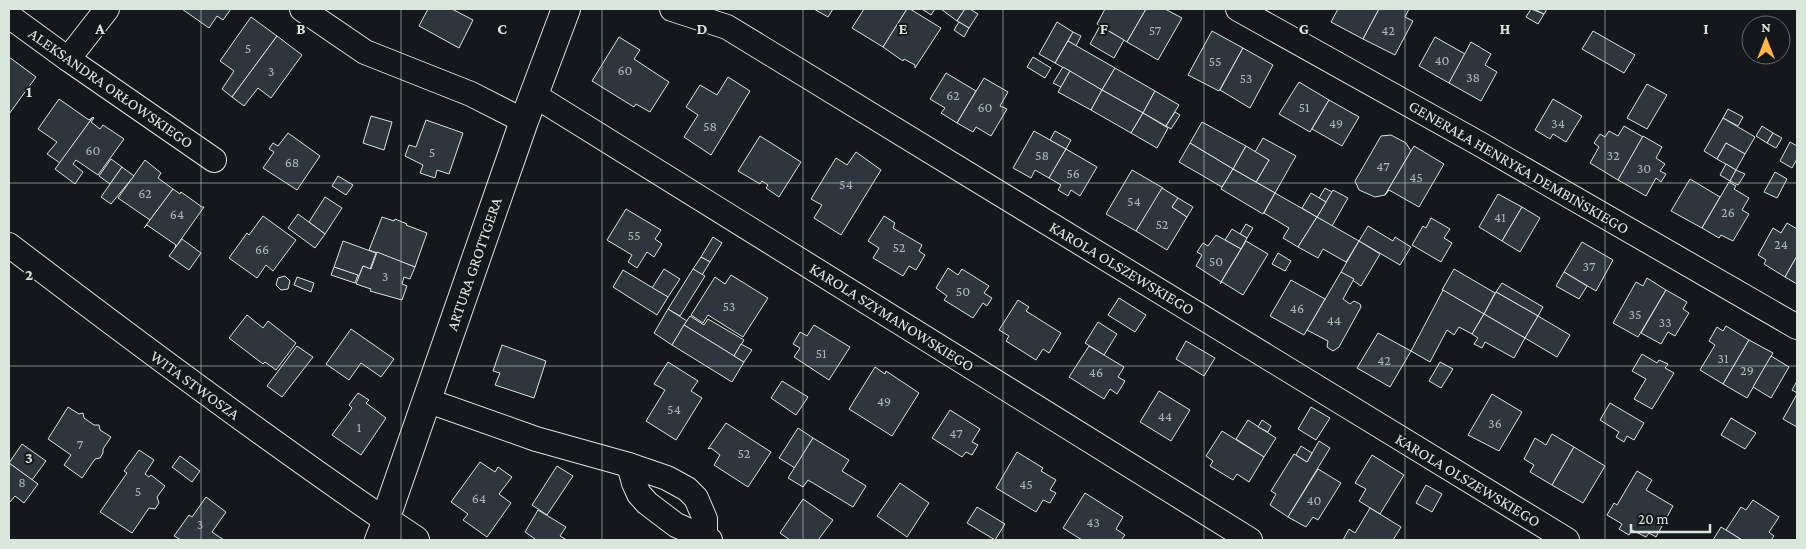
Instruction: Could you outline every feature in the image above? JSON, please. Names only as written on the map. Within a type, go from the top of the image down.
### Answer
[{"type":"street","points":[[68,59],[107,9]]},
{"type":"street","points":[[302,9],[365,52],[471,94],[524,121]]},
{"type":"street","name":"ARTURA GROTTGERA","points":[[381,530],[524,121],[566,9]]},
{"type":"street","name":"KAROLA OLSZEWSKIEGO","points":[[672,9],[727,27],[1567,540]]},
{"type":"street","name":"GENERAŁA HENRYKA DEMBIŃSKIEGO","points":[[1238,9],[1478,142],[1797,327]]},
{"type":"street","name":"ALEKSANDRA ORŁOWSKIEGO","points":[[9,16],[214,160]]},
{"type":"street","name":"KAROLA SZYMANOWSKIEGO","points":[[534,95],[1250,540]]},
{"type":"street","name":"WITA STWOSZA","points":[[9,245],[291,456],[381,530]]},
{"type":"street","points":[[426,400],[536,439],[667,478],[696,498],[705,519],[708,539]]},
{"type":"street","points":[[628,465],[639,494],[647,503],[676,525],[708,539]]},
{"type":"street","points":[[381,530],[415,540]]},
{"type":"building","points":[[182,9],[231,9],[223,20],[217,16],[209,28]]},
{"type":"building","points":[[428,9],[452,9],[473,20],[459,48],[419,26]]},
{"type":"building","points":[[814,9],[833,9],[828,17]]},
{"type":"building","points":[[864,9],[907,9],[883,47],[852,28]]},
{"type":"building","points":[[907,9],[941,28],[915,68],[915,65],[904,59],[903,61],[883,47]]},
{"type":"building","points":[[922,9],[935,9],[931,15]]},
{"type":"building","points":[[941,9],[965,9],[957,21]]},
{"type":"building","points":[[965,9],[970,9],[978,14],[969,28],[957,21]]},
{"type":"building","points":[[1105,9],[1146,9],[1127,42],[1097,24]]},
{"type":"building","points":[[1146,9],[1165,9],[1182,18],[1158,60],[1127,42]]},
{"type":"building","points":[[1338,9],[1379,9],[1363,39],[1331,22]]},
{"type":"building","points":[[1379,9],[1409,9],[1405,17],[1413,21],[1395,55],[1363,39]]},
{"type":"building","points":[[1531,9],[1544,14],[1538,24],[1526,17]]},
{"type":"building","points":[[1534,9],[1547,9],[1544,14]]},
{"type":"building","points":[[251,17],[277,36],[232,97],[222,89],[234,71],[220,61]]},
{"type":"building","points":[[959,22],[969,28],[964,37],[954,30]]},
{"type":"building","points":[[1057,22],[1073,32],[1055,63],[1039,54]]},
{"type":"building","points":[[1100,26],[1124,40],[1114,58],[1090,44]]},
{"type":"building","points":[[1212,31],[1243,48],[1219,91],[1188,75]]},
{"type":"building","points":[[1593,31],[1635,55],[1624,73],[1582,49]]},
{"type":"building","points":[[1073,32],[1081,36],[1076,46],[1068,41]]},
{"type":"building","points":[[277,36],[302,55],[271,98],[258,88],[244,106],[232,97]]},
{"type":"building","points":[[619,37],[640,50],[634,59],[669,82],[650,112],[636,104],[634,107],[592,81]]},
{"type":"building","points":[[1435,37],[1465,54],[1449,83],[1419,66]]},
{"type":"building","points":[[1068,41],[1115,68],[1102,90],[1055,63]]},
{"type":"building","points":[[1471,42],[1491,54],[1485,65],[1497,72],[1481,101],[1449,83]]},
{"type":"building","points":[[1243,48],[1273,65],[1250,108],[1220,90]]},
{"type":"building","points":[[9,57],[36,77],[9,114]]},
{"type":"building","points":[[1033,57],[1051,68],[1045,78],[1027,67]]},
{"type":"building","points":[[1063,67],[1070,71],[1061,87],[1053,83]]},
{"type":"building","points":[[1115,68],[1155,91],[1143,113],[1102,90]]},
{"type":"building","points":[[1070,71],[1102,90],[1091,110],[1058,92]]},
{"type":"building","points":[[946,73],[976,91],[957,123],[941,113],[945,108],[930,99]]},
{"type":"building","points":[[728,77],[750,91],[711,155],[684,137],[698,115],[686,107],[700,85],[717,95]]},
{"type":"building","points":[[984,78],[1008,92],[1000,106],[1007,109],[991,136],[976,127],[973,132],[957,123]]},
{"type":"building","points":[[1299,82],[1329,100],[1310,132],[1279,114]]},
{"type":"building","points":[[1647,84],[1667,95],[1647,129],[1627,118]]},
{"type":"building","points":[[1102,90],[1143,113],[1131,133],[1091,110]]},
{"type":"building","points":[[1155,91],[1179,105],[1166,126],[1143,113]]},
{"type":"building","points":[[59,99],[89,120],[93,117],[60,163],[47,154],[57,142],[38,129]]},
{"type":"building","points":[[1553,99],[1582,116],[1566,142],[1553,134],[1550,139],[1535,130]]},
{"type":"building","points":[[1329,100],[1359,117],[1342,146],[1312,129]]},
{"type":"building","points":[[1728,109],[1743,117],[1738,126],[1723,118]]},
{"type":"building","points":[[1175,112],[1180,115],[1171,129],[1166,126]]},
{"type":"building","points":[[1143,113],[1168,128],[1157,148],[1131,133]]},
{"type":"building","points":[[371,116],[392,122],[384,150],[363,143]]},
{"type":"building","points":[[93,117],[91,122],[100,129],[103,125],[124,139],[98,175],[76,160],[73,164],[83,172],[75,184],[55,169]]},
{"type":"building","points":[[1723,118],[1755,137],[1745,154],[1726,143],[1717,159],[1704,151]]},
{"type":"building","points":[[426,120],[463,133],[449,174],[437,170],[435,178],[420,173],[423,165],[405,156],[409,145],[416,147]]},
{"type":"building","points":[[1202,122],[1246,146],[1233,169],[1190,143]]},
{"type":"building","points":[[1624,126],[1643,137],[1618,180],[1590,163],[1599,147],[1594,143],[1600,134],[1605,137],[1609,131],[1618,136]]},
{"type":"building","points":[[1762,126],[1773,133],[1767,143],[1756,136]]},
{"type":"building","points":[[1034,131],[1066,149],[1049,178],[1035,170],[1031,178],[1013,168]]},
{"type":"building","points":[[1055,131],[1071,140],[1066,149],[1050,140]]},
{"type":"building","points":[[288,133],[320,156],[297,190],[263,168],[274,152],[269,149],[273,143],[278,146]]},
{"type":"building","points":[[1773,133],[1782,138],[1776,148],[1767,143]]},
{"type":"building","points":[[1391,135],[1406,143],[1411,151],[1385,195],[1375,197],[1359,190],[1355,181],[1381,136]]},
{"type":"building","points":[[760,136],[801,162],[779,197],[766,188],[768,185],[762,181],[760,184],[738,171]]},
{"type":"building","points":[[1643,136],[1662,147],[1656,158],[1665,164],[1660,171],[1666,174],[1661,182],[1656,178],[1646,196],[1618,180]]},
{"type":"building","points":[[1263,138],[1296,156],[1275,193],[1256,182],[1269,160],[1255,152]]},
{"type":"building","points":[[1790,142],[1797,146],[1797,159],[1792,168],[1780,161]]},
{"type":"building","points":[[1190,143],[1233,169],[1222,187],[1179,162]]},
{"type":"building","points":[[1726,143],[1745,154],[1736,170],[1717,159]]},
{"type":"building","points":[[1246,146],[1269,160],[1256,182],[1233,169]]},
{"type":"building","points":[[1414,146],[1444,164],[1419,207],[1389,190],[1385,195]]},
{"type":"building","points":[[1066,149],[1097,167],[1080,196],[1071,190],[1068,196],[1058,190],[1061,185],[1049,178]]},
{"type":"building","points":[[856,152],[881,170],[841,235],[814,218],[822,205],[811,199],[836,158],[847,165]]},
{"type":"building","points":[[111,159],[122,167],[110,184],[99,176]]},
{"type":"building","points":[[145,160],[161,173],[158,178],[173,189],[150,220],[118,198]]},
{"type":"building","points":[[1726,164],[1736,170],[1730,181],[1720,175]]},
{"type":"building","points":[[122,167],[134,176],[111,204],[101,197]]},
{"type":"building","points":[[1233,169],[1275,193],[1263,214],[1221,189]]},
{"type":"building","points":[[1132,170],[1163,188],[1136,231],[1106,214]]},
{"type":"building","points":[[1736,170],[1745,174],[1738,185],[1730,181]]},
{"type":"building","points":[[1775,172],[1787,179],[1777,198],[1764,192]]},
{"type":"building","points":[[338,176],[353,185],[346,195],[332,186]]},
{"type":"building","points":[[1690,179],[1720,197],[1702,228],[1671,211]]},
{"type":"building","points":[[1729,182],[1736,186],[1734,189],[1749,198],[1742,210],[1749,214],[1733,241],[1721,235],[1719,238],[1702,228]]},
{"type":"building","points":[[1162,188],[1178,198],[1172,207],[1187,217],[1167,250],[1136,231]]},
{"type":"building","points":[[1325,188],[1332,192],[1326,202],[1319,198]]},
{"type":"building","points":[[173,189],[204,207],[175,248],[176,245],[147,225],[144,228]]},
{"type":"building","points":[[1333,190],[1348,198],[1332,226],[1317,217]]},
{"type":"building","points":[[1275,193],[1317,217],[1298,247],[1283,238],[1289,228],[1264,213]]},
{"type":"building","points":[[1311,193],[1326,202],[1317,217],[1302,208]]},
{"type":"building","points":[[1498,194],[1522,207],[1502,241],[1479,227]]},
{"type":"building","points":[[325,197],[342,208],[325,234],[309,222]]},
{"type":"building","points":[[1178,198],[1193,207],[1187,217],[1172,207]]},
{"type":"building","points":[[1522,207],[1540,218],[1520,252],[1502,241]]},
{"type":"building","points":[[626,209],[661,230],[655,239],[662,244],[654,257],[647,252],[637,268],[628,262],[632,255],[607,240]]},
{"type":"building","points":[[298,214],[325,234],[315,248],[288,228]]},
{"type":"building","points":[[263,216],[296,240],[273,271],[266,265],[257,278],[229,258],[247,233],[249,235]]},
{"type":"building","points":[[884,216],[895,223],[893,228],[922,245],[919,251],[925,255],[916,270],[909,266],[903,276],[873,258],[879,248],[868,241]]},
{"type":"building","points":[[382,217],[394,221],[395,219],[427,233],[415,267],[369,250]]},
{"type":"building","points":[[1317,217],[1359,241],[1346,262],[1323,249],[1318,258],[1298,247]]},
{"type":"building","points":[[1431,218],[1450,229],[1444,238],[1452,243],[1441,262],[1412,245],[1423,226],[1426,228]]},
{"type":"building","points":[[1787,223],[1797,229],[1797,256],[1785,277],[1764,264],[1766,260],[1758,255],[1773,228],[1781,233]]},
{"type":"building","points":[[1246,224],[1253,228],[1247,238],[1240,234]]},
{"type":"building","points":[[1368,226],[1393,241],[1395,237],[1411,247],[1400,265],[1359,241]]},
{"type":"building","points":[[1232,229],[1247,238],[1241,249],[1225,240]]},
{"type":"building","points":[[1216,235],[1241,249],[1221,282],[1196,266],[1202,255],[1197,252],[1203,243],[1208,246]]},
{"type":"building","points":[[713,237],[722,243],[710,262],[701,257]]},
{"type":"building","points":[[182,239],[201,253],[189,270],[169,256]]},
{"type":"building","points":[[343,241],[376,253],[370,269],[363,266],[359,276],[334,267]]},
{"type":"building","points":[[1246,241],[1268,254],[1243,295],[1222,282],[1220,284]]},
{"type":"building","points":[[1359,241],[1380,254],[1361,286],[1341,272]]},
{"type":"building","points":[[1582,242],[1613,260],[1596,291],[1564,272]]},
{"type":"building","points":[[377,252],[415,267],[410,279],[404,277],[402,284],[407,286],[402,300],[370,291],[371,289],[356,284],[363,266],[371,269]]},
{"type":"building","points":[[1278,253],[1291,261],[1285,271],[1272,264]]},
{"type":"building","points":[[1797,256],[1797,284],[1785,277]]},
{"type":"building","points":[[701,257],[710,262],[702,275],[693,269]]},
{"type":"building","points":[[334,267],[358,275],[355,283],[331,275]]},
{"type":"building","points":[[948,268],[958,275],[962,269],[989,286],[984,293],[992,298],[987,306],[983,303],[973,318],[944,300],[947,296],[936,288]]},
{"type":"building","points":[[664,269],[680,279],[668,297],[652,288]]},
{"type":"building","points":[[693,269],[705,276],[680,316],[668,309]]},
{"type":"building","points":[[1454,269],[1495,293],[1484,314],[1442,290]]},
{"type":"building","points":[[623,270],[668,297],[657,315],[613,287]]},
{"type":"building","points":[[1341,272],[1354,279],[1343,299],[1350,304],[1354,301],[1360,304],[1361,307],[1339,347],[1333,351],[1327,347],[1328,341],[1307,330]]},
{"type":"building","points":[[1564,272],[1587,286],[1579,299],[1556,286]]},
{"type":"building","points":[[731,275],[768,298],[743,337],[708,315],[703,323],[691,315],[715,277],[725,284]]},
{"type":"building","points":[[285,276],[290,281],[288,289],[281,290],[276,285],[278,278]]},
{"type":"building","points":[[297,277],[314,283],[311,292],[294,285]]},
{"type":"building","points":[[1647,278],[1666,290],[1638,337],[1613,323],[1636,282],[1643,286]]},
{"type":"building","points":[[1291,280],[1325,299],[1304,335],[1270,316]]},
{"type":"building","points":[[1502,283],[1543,307],[1538,316],[1496,292]]},
{"type":"building","points":[[1443,290],[1484,314],[1472,334],[1459,327],[1454,335],[1447,330],[1430,362],[1411,351]]},
{"type":"building","points":[[1666,290],[1687,302],[1683,309],[1689,313],[1675,336],[1668,332],[1661,344],[1641,333]]},
{"type":"building","points":[[1496,292],[1538,316],[1525,338],[1484,314]]},
{"type":"building","points":[[1119,298],[1146,315],[1135,332],[1108,315]]},
{"type":"building","points":[[1018,300],[1029,307],[1026,311],[1061,333],[1049,353],[1043,349],[1036,360],[1006,341],[1009,336],[999,330]]},
{"type":"building","points":[[668,309],[687,321],[672,345],[654,333]]},
{"type":"building","points":[[1484,314],[1525,338],[1514,358],[1485,342],[1482,348],[1474,344],[1478,338],[1472,334]]},
{"type":"building","points":[[247,315],[263,328],[268,321],[296,343],[276,370],[265,362],[263,364],[229,338]]},
{"type":"building","points":[[690,316],[704,325],[708,319],[744,340],[734,356],[684,325]]},
{"type":"building","points":[[1538,316],[1570,335],[1557,357],[1525,338]]},
{"type":"building","points":[[1098,322],[1117,334],[1104,355],[1085,343]]},
{"type":"building","points":[[684,325],[744,362],[732,382],[672,345]]},
{"type":"building","points":[[814,325],[850,347],[829,380],[794,357],[800,348],[793,344],[800,332],[807,336]]},
{"type":"building","points":[[1726,326],[1749,340],[1723,384],[1700,370],[1715,345],[1709,341],[1717,327],[1723,331]]},
{"type":"building","points":[[351,329],[394,359],[381,377],[361,363],[349,380],[326,364]]},
{"type":"building","points":[[1378,333],[1411,351],[1390,387],[1357,368]]},
{"type":"building","points":[[1749,340],[1773,353],[1747,398],[1723,384]]},
{"type":"building","points":[[1186,341],[1215,358],[1204,376],[1176,359]]},
{"type":"building","points":[[741,344],[752,350],[744,362],[734,356]]},
{"type":"building","points":[[502,345],[546,361],[534,398],[495,385],[500,373],[493,371]]},
{"type":"building","points":[[297,346],[313,357],[282,397],[267,386]]},
{"type":"building","points":[[1089,346],[1124,367],[1118,377],[1125,381],[1117,394],[1110,389],[1104,399],[1069,377]]},
{"type":"building","points":[[1642,354],[1657,363],[1659,360],[1668,364],[1665,368],[1674,373],[1652,409],[1634,399],[1646,379],[1632,371]]},
{"type":"building","points":[[1771,356],[1789,367],[1771,398],[1753,387]]},
{"type":"building","points":[[668,362],[698,381],[691,391],[702,398],[676,440],[646,421],[665,390],[654,384]]},
{"type":"building","points":[[1440,362],[1453,369],[1441,388],[1429,381]]},
{"type":"building","points":[[875,367],[885,374],[886,371],[919,393],[892,436],[849,409]]},
{"type":"building","points":[[782,381],[808,397],[796,415],[771,398]]},
{"type":"building","points":[[1797,381],[1797,393],[1792,390]]},
{"type":"building","points":[[1159,391],[1190,410],[1171,441],[1140,422]]},
{"type":"building","points":[[358,393],[369,400],[366,403],[386,418],[361,455],[332,435],[352,408],[349,405]]},
{"type":"building","points":[[1492,394],[1522,412],[1499,451],[1468,435]]},
{"type":"building","points":[[1797,394],[1797,427],[1783,419]]},
{"type":"building","points":[[1610,403],[1644,423],[1634,440],[1627,436],[1624,442],[1616,437],[1619,432],[1600,420]]},
{"type":"building","points":[[68,407],[79,414],[83,413],[84,418],[94,425],[99,425],[100,430],[111,437],[103,449],[100,458],[95,459],[82,478],[64,465],[71,455],[48,439]]},
{"type":"building","points":[[1311,407],[1330,418],[1316,440],[1298,429]]},
{"type":"building","points":[[950,410],[980,429],[972,442],[978,445],[972,455],[966,452],[962,457],[932,438]]},
{"type":"building","points":[[1731,418],[1756,433],[1745,449],[1721,435]]},
{"type":"building","points":[[1248,420],[1276,438],[1264,457],[1236,439]]},
{"type":"building","points":[[1262,420],[1271,426],[1268,432],[1258,427]]},
{"type":"building","points":[[726,423],[771,452],[748,487],[714,465],[720,455],[711,448],[708,449]]},
{"type":"building","points":[[798,428],[813,438],[795,468],[779,458]]},
{"type":"building","points":[[1222,431],[1264,457],[1249,482],[1237,474],[1233,480],[1210,466],[1213,461],[1206,456]]},
{"type":"building","points":[[1552,434],[1574,447],[1552,485],[1530,472],[1534,465],[1524,459],[1535,438],[1546,445]]},
{"type":"building","points":[[813,438],[849,460],[842,471],[866,486],[853,507],[808,480],[803,487],[788,478]]},
{"type":"building","points":[[1319,441],[1330,448],[1288,517],[1270,505],[1276,494],[1271,491],[1294,454],[1307,462]]},
{"type":"building","points":[[22,444],[46,461],[32,480],[9,463]]},
{"type":"building","points":[[1301,446],[1312,453],[1307,462],[1296,455]]},
{"type":"building","points":[[1574,447],[1605,466],[1583,503],[1552,485]]},
{"type":"building","points":[[139,450],[154,460],[145,474],[149,477],[151,475],[165,486],[157,497],[159,503],[155,509],[149,508],[132,533],[100,512],[127,473],[124,471]]},
{"type":"building","points":[[1017,452],[1043,468],[1041,471],[1056,480],[1050,490],[1056,493],[1050,503],[1043,500],[1036,512],[996,488]]},
{"type":"building","points":[[1372,455],[1404,475],[1380,514],[1359,501],[1366,489],[1355,483]]},
{"type":"building","points":[[180,456],[200,471],[192,482],[172,467]]},
{"type":"building","points":[[480,462],[495,472],[498,467],[512,477],[499,494],[511,503],[487,537],[463,520],[468,514],[451,502]]},
{"type":"building","points":[[9,463],[38,484],[24,503],[15,496],[9,501]]},
{"type":"building","points":[[557,466],[573,476],[547,515],[532,505]]},
{"type":"building","points":[[1318,469],[1341,483],[1318,520],[1313,517],[1306,527],[1288,517]]},
{"type":"building","points":[[1637,471],[1652,480],[1646,490],[1673,506],[1656,537],[1649,533],[1646,537],[1632,530],[1629,535],[1619,529],[1622,524],[1607,515],[1614,503],[1617,505]]},
{"type":"building","points":[[900,483],[929,503],[907,537],[877,516]]},
{"type":"building","points":[[1426,485],[1442,494],[1432,512],[1416,503]]},
{"type":"building","points":[[1085,493],[1123,517],[1116,529],[1125,535],[1121,540],[1082,540],[1063,528]]},
{"type":"building","points":[[206,497],[226,512],[212,532],[224,540],[181,540],[174,536],[189,515],[192,517]]},
{"type":"building","points":[[803,499],[833,520],[818,540],[790,540],[780,533]]},
{"type":"building","points":[[1753,500],[1779,517],[1769,532],[1774,536],[1771,540],[1742,540],[1726,530],[1741,507],[1746,510]]},
{"type":"building","points":[[977,507],[1005,524],[995,540],[967,523]]},
{"type":"building","points":[[1370,508],[1401,527],[1393,540],[1343,540],[1349,529],[1355,533]]},
{"type":"building","points":[[538,510],[566,527],[560,536],[567,540],[534,540],[525,532]]},
{"type":"building","points":[[1721,527],[1726,530],[1742,540],[1713,540]]}]
